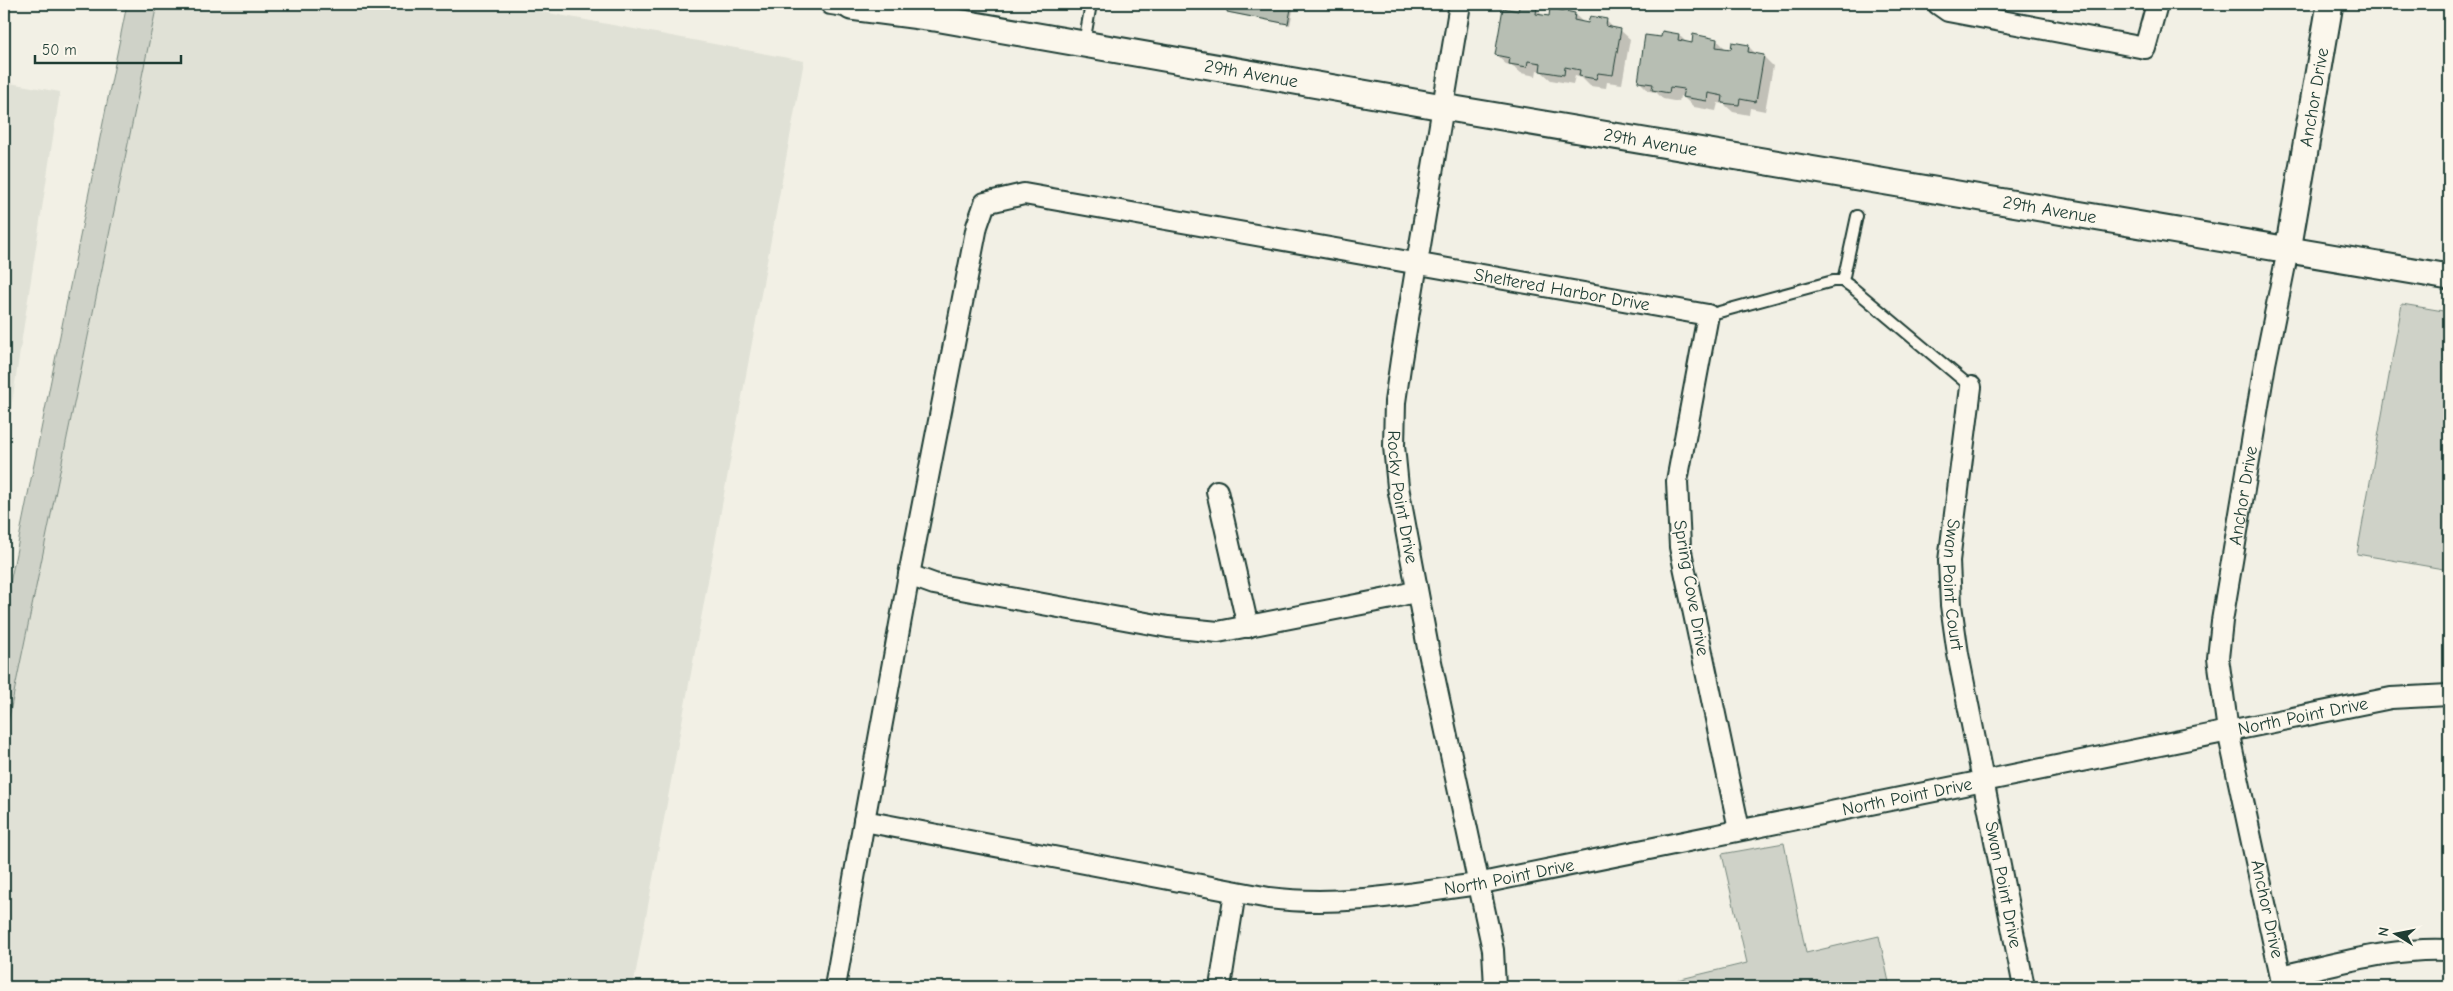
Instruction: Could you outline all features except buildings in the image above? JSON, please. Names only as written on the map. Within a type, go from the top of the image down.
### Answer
[{"type":"street","name":"Rocky Point Drive","points":[[1460,4],[1416,264],[1396,402],[1394,446],[1398,487],[1417,591],[1492,950],[1495,987]]},
{"type":"street","points":[[1938,4],[1948,11],[2145,48],[2157,4]]},
{"type":"street","name":"Anchor Drive","points":[[2282,981],[2228,731],[2218,658],[2222,621],[2265,364],[2288,250],[2330,4]]},
{"type":"street","name":"29th Avenue","points":[[844,5],[935,18],[1442,108],[2449,277]]},
{"type":"street","name":"Sheltered Harbor Drive","points":[[909,575],[977,226],[985,203],[1024,194],[1708,315]]},
{"type":"street","name":"Spring Cove Drive","points":[[1708,315],[1677,481],[1677,509],[1680,547],[1739,830]]},
{"type":"street","name":"Swan Point Court","points":[[1971,387],[1949,561],[1951,605],[1958,654],[1982,781]]},
{"type":"street","points":[[1217,491],[1248,627]]},
{"type":"street","points":[[835,987],[909,575],[934,584],[1168,627],[1218,632],[1387,599],[1417,591]]},
{"type":"street","name":"North Point Drive","points":[[864,821],[1235,892],[1302,902],[1363,901],[1477,884],[2391,698],[2449,695]]},
{"type":"street","name":"Swan Point Drive","points":[[1982,781],[2024,987]]},
{"type":"street","points":[[1220,987],[1235,892]]},
{"type":"street","points":[[2282,981],[2396,951],[2424,948],[2449,950]]},
{"type":"lane","points":[[1084,44],[1091,4]]},
{"type":"lane","points":[[1843,281],[1857,216]]},
{"type":"lane","points":[[1708,315],[1832,281],[1843,281],[1971,387]]},
{"type":"shaded area","points":[[127,4],[157,4],[4,741],[4,613]]},
{"type":"shaded area","points":[[157,4],[501,4],[804,61],[633,987],[4,987],[4,741]]},
{"type":"shaded area","points":[[4,82],[60,92],[4,454]]},
{"type":"shaded area","points":[[2402,304],[2449,312],[2449,570],[2357,554]]},
{"type":"shaded area","points":[[1784,843],[1806,953],[1879,936],[1890,987],[1667,987],[1677,980],[1747,963],[1722,854]]}]
